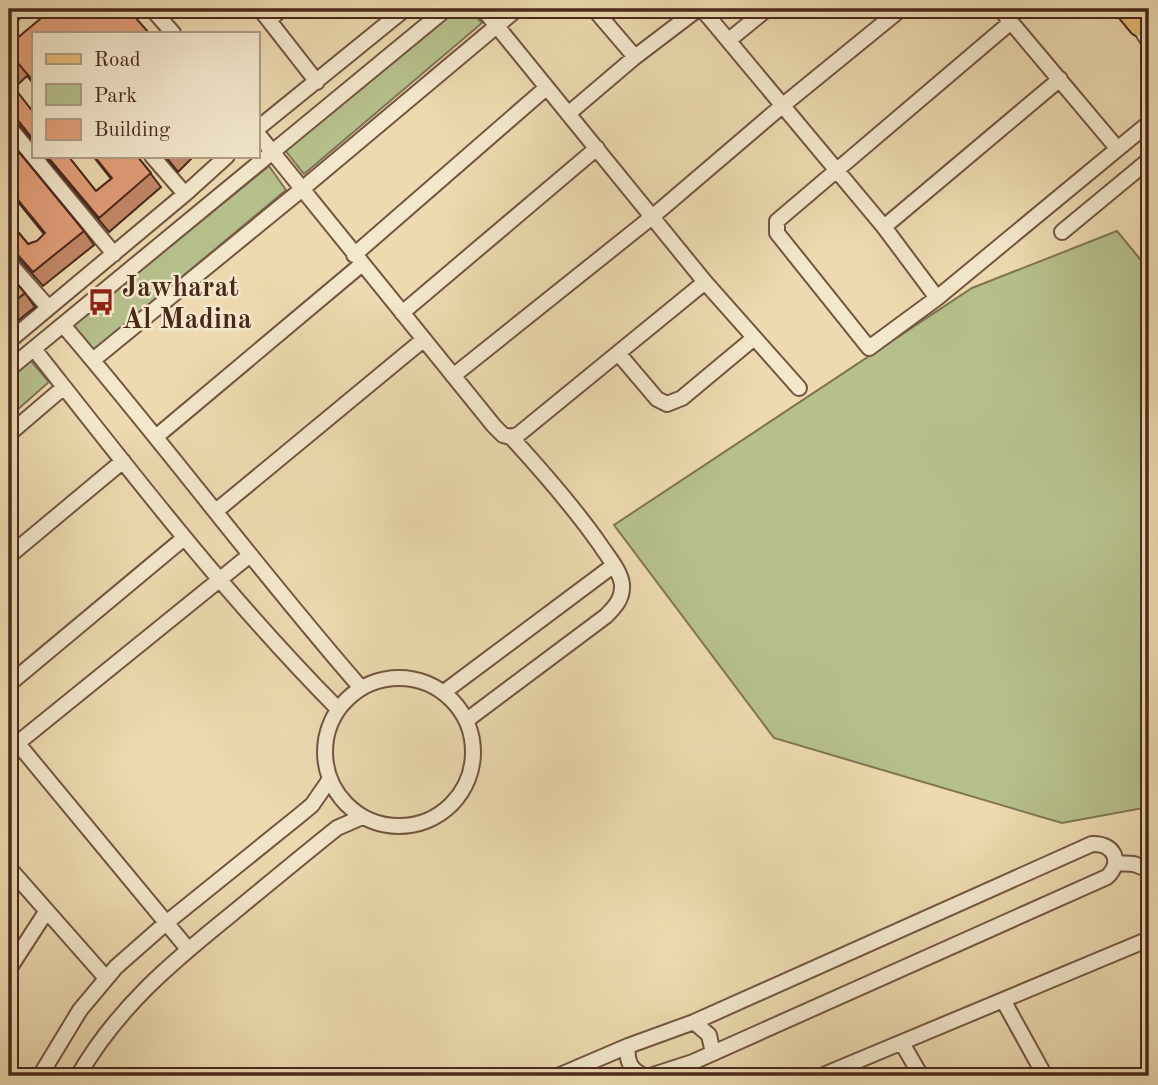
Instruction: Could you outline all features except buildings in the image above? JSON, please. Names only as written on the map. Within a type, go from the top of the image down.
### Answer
[{"type":"main road","points":[[1125,9],[1146,29]]},
{"type":"street","points":[[282,9],[264,14],[317,82]]},
{"type":"street","points":[[259,129],[405,9]]},
{"type":"street","points":[[9,369],[446,9]]},
{"type":"street","points":[[483,9],[705,282],[799,388]]},
{"type":"street","points":[[93,360],[517,9]]},
{"type":"street","points":[[594,9],[635,57]]},
{"type":"street","points":[[568,114],[635,57],[700,9],[729,40],[884,227],[937,298]]},
{"type":"street","points":[[729,40],[767,9]]},
{"type":"street","points":[[453,376],[652,217],[901,9]]},
{"type":"street","points":[[1000,9],[1117,148]]},
{"type":"street","points":[[158,11],[172,32]]},
{"type":"street","points":[[1011,22],[780,217],[775,225],[777,233],[869,348],[937,298],[1149,123]]},
{"type":"street","points":[[884,227],[1060,79]]},
{"type":"street","points":[[157,436],[546,88]]},
{"type":"street","points":[[9,127],[32,155]]},
{"type":"street","points":[[259,134],[301,190],[494,426],[503,435],[511,437],[548,477],[583,520],[619,574],[622,593],[619,603],[606,616],[467,720]]},
{"type":"street","points":[[402,313],[597,148]]},
{"type":"street","points":[[35,158],[114,254]]},
{"type":"street","points":[[154,158],[185,194]]},
{"type":"street","points":[[9,341],[225,158]]},
{"type":"street","points":[[1062,232],[1149,160]]},
{"type":"street","points":[[9,263],[48,307]]},
{"type":"street","points":[[511,437],[519,434],[705,282]]},
{"type":"street","points":[[63,325],[157,436],[250,555],[360,688]]},
{"type":"street","points":[[618,353],[657,399],[667,404],[682,398],[754,338]]},
{"type":"street","points":[[216,512],[423,340]]},
{"type":"street","points":[[34,349],[184,538],[288,657],[338,709]]},
{"type":"street","points":[[9,433],[64,387]]},
{"type":"street","points":[[9,556],[123,461]]},
{"type":"street","points":[[9,684],[184,538]]},
{"type":"street","points":[[188,949],[11,742],[250,555]]},
{"type":"street","points":[[444,692],[614,565]]},
{"type":"street","points":[[403,678],[425,682],[444,692],[467,720],[474,745],[471,771],[460,794],[442,813],[420,823],[395,826],[362,817],[338,794],[325,761],[325,743],[338,709],[360,688],[381,680],[403,678]]},
{"type":"street","points":[[40,1076],[70,1026],[106,978],[166,923],[300,815],[317,799],[330,779]]},
{"type":"street","points":[[78,1076],[105,1033],[149,984],[337,828],[362,817]]},
{"type":"street","points":[[558,1076],[628,1046],[694,1022],[1092,844],[1109,847],[1115,854],[1116,863],[1107,877],[669,1072],[648,1076],[638,1073],[627,1056],[628,1046]]},
{"type":"street","points":[[1116,863],[1134,864],[1149,870]]},
{"type":"street","points":[[9,868],[106,978]]},
{"type":"street","points":[[9,969],[46,912]]},
{"type":"street","points":[[821,1076],[1149,939]]},
{"type":"street","points":[[1003,1000],[1045,1076]]},
{"type":"street","points":[[694,1022],[709,1035],[713,1054]]},
{"type":"street","points":[[902,1043],[921,1076]]},
{"type":"green space","points":[[457,9],[469,9],[482,23],[304,174],[285,150]]},
{"type":"green space","points":[[269,166],[286,190],[92,352],[72,326]]},
{"type":"green space","points":[[1117,231],[1149,270],[1149,807],[1062,823],[774,738],[614,525],[972,288]]},
{"type":"green space","points":[[26,355],[49,382],[9,417],[9,370]]},
{"type":"place","name":"Jawharat Al Madina","points":[[101,302]]}]
